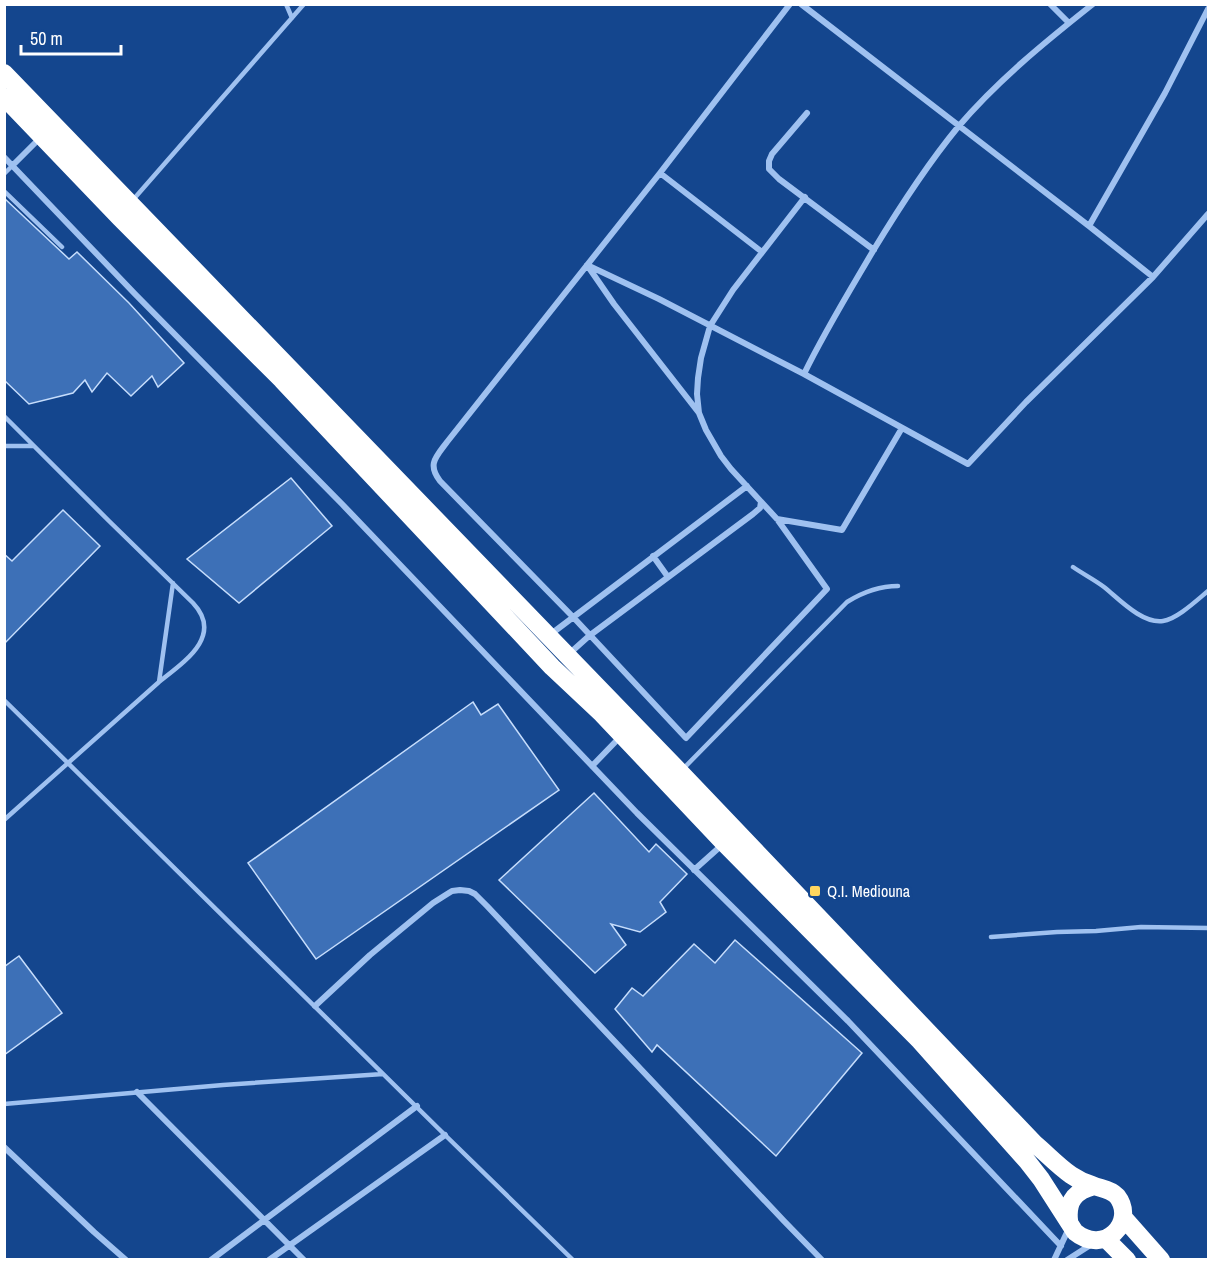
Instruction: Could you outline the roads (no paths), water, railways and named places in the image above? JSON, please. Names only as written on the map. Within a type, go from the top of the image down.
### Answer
[{"type":"highway","points":[[4,73],[680,772],[1035,1144],[1072,1176],[1094,1186]]},
{"type":"highway","points":[[4,97],[120,218],[282,380],[552,667],[622,735],[724,843],[920,1041],[1028,1161],[1041,1179],[1069,1223],[1075,1232],[1089,1240],[1102,1240],[1114,1234],[1123,1216],[1122,1207],[1112,1191],[1094,1186],[1084,1188],[1071,1202],[1068,1211],[1069,1223]]},
{"type":"highway","points":[[1123,1216],[1161,1260]]},
{"type":"highway","points":[[1102,1240],[1127,1260]]},
{"type":"street","points":[[587,266],[699,413],[721,456],[777,519],[827,589],[686,738],[574,618],[440,481],[433,467],[437,456],[447,442],[660,173],[790,4]]},
{"type":"street","points":[[801,4],[1153,277]]},
{"type":"street","points":[[1050,4],[1069,23]]},
{"type":"street","points":[[804,374],[839,308],[891,220],[959,127],[997,86],[1093,4]]},
{"type":"street","points":[[1089,226],[1165,93],[1209,9]]},
{"type":"street","points":[[807,113],[772,154],[769,169],[874,250]]},
{"type":"street","points":[[13,165],[42,136]]},
{"type":"street","points":[[4,157],[334,496],[592,766],[848,1021],[1061,1246]]},
{"type":"street","points":[[660,173],[762,252]]},
{"type":"street","points":[[699,413],[698,378],[710,326],[733,290],[805,197]]},
{"type":"street","points":[[587,266],[659,299],[804,374],[968,464],[1026,402],[1153,277],[1209,214]]},
{"type":"street","points":[[777,519],[842,530],[902,428]]},
{"type":"street","points":[[548,636],[747,486]]},
{"type":"street","points":[[567,655],[589,636],[753,514],[760,508],[761,502]]},
{"type":"street","points":[[653,556],[668,577]]},
{"type":"street","points":[[592,766],[622,735]]},
{"type":"street","points":[[694,870],[724,843]]},
{"type":"street","points":[[315,1006],[433,903],[452,891],[469,891],[475,894],[822,1260]]},
{"type":"street","points":[[137,1092],[304,1260]]},
{"type":"street","points":[[211,1260],[417,1106]]},
{"type":"street","points":[[269,1260],[445,1136]]},
{"type":"street","points":[[4,1147],[126,1260]]},
{"type":"street","points":[[1054,1260],[1069,1223]]},
{"type":"street","points":[[1067,1260],[1102,1240]]},
{"type":"lane","points":[[286,4],[292,18]]},
{"type":"lane","points":[[130,203],[304,4]]},
{"type":"lane","points":[[4,174],[13,165]]},
{"type":"lane","points":[[4,191],[62,247]]},
{"type":"lane","points":[[4,416],[198,608],[205,626],[202,639],[194,652],[4,820]]},
{"type":"lane","points":[[4,446],[33,446]]},
{"type":"lane","points":[[1073,567],[1149,620],[1163,621],[1175,616],[1209,591]]},
{"type":"lane","points":[[159,682],[173,583]]},
{"type":"lane","points":[[680,772],[847,602],[855,596],[880,587],[898,586]]},
{"type":"lane","points":[[4,700],[573,1260]]},
{"type":"lane","points":[[991,937],[1141,927],[1209,928]]},
{"type":"lane","points":[[4,1104],[280,1080],[383,1074]]},
{"type":"place","name":"Q.I. Mediouna","points":[[815,891]]}]
